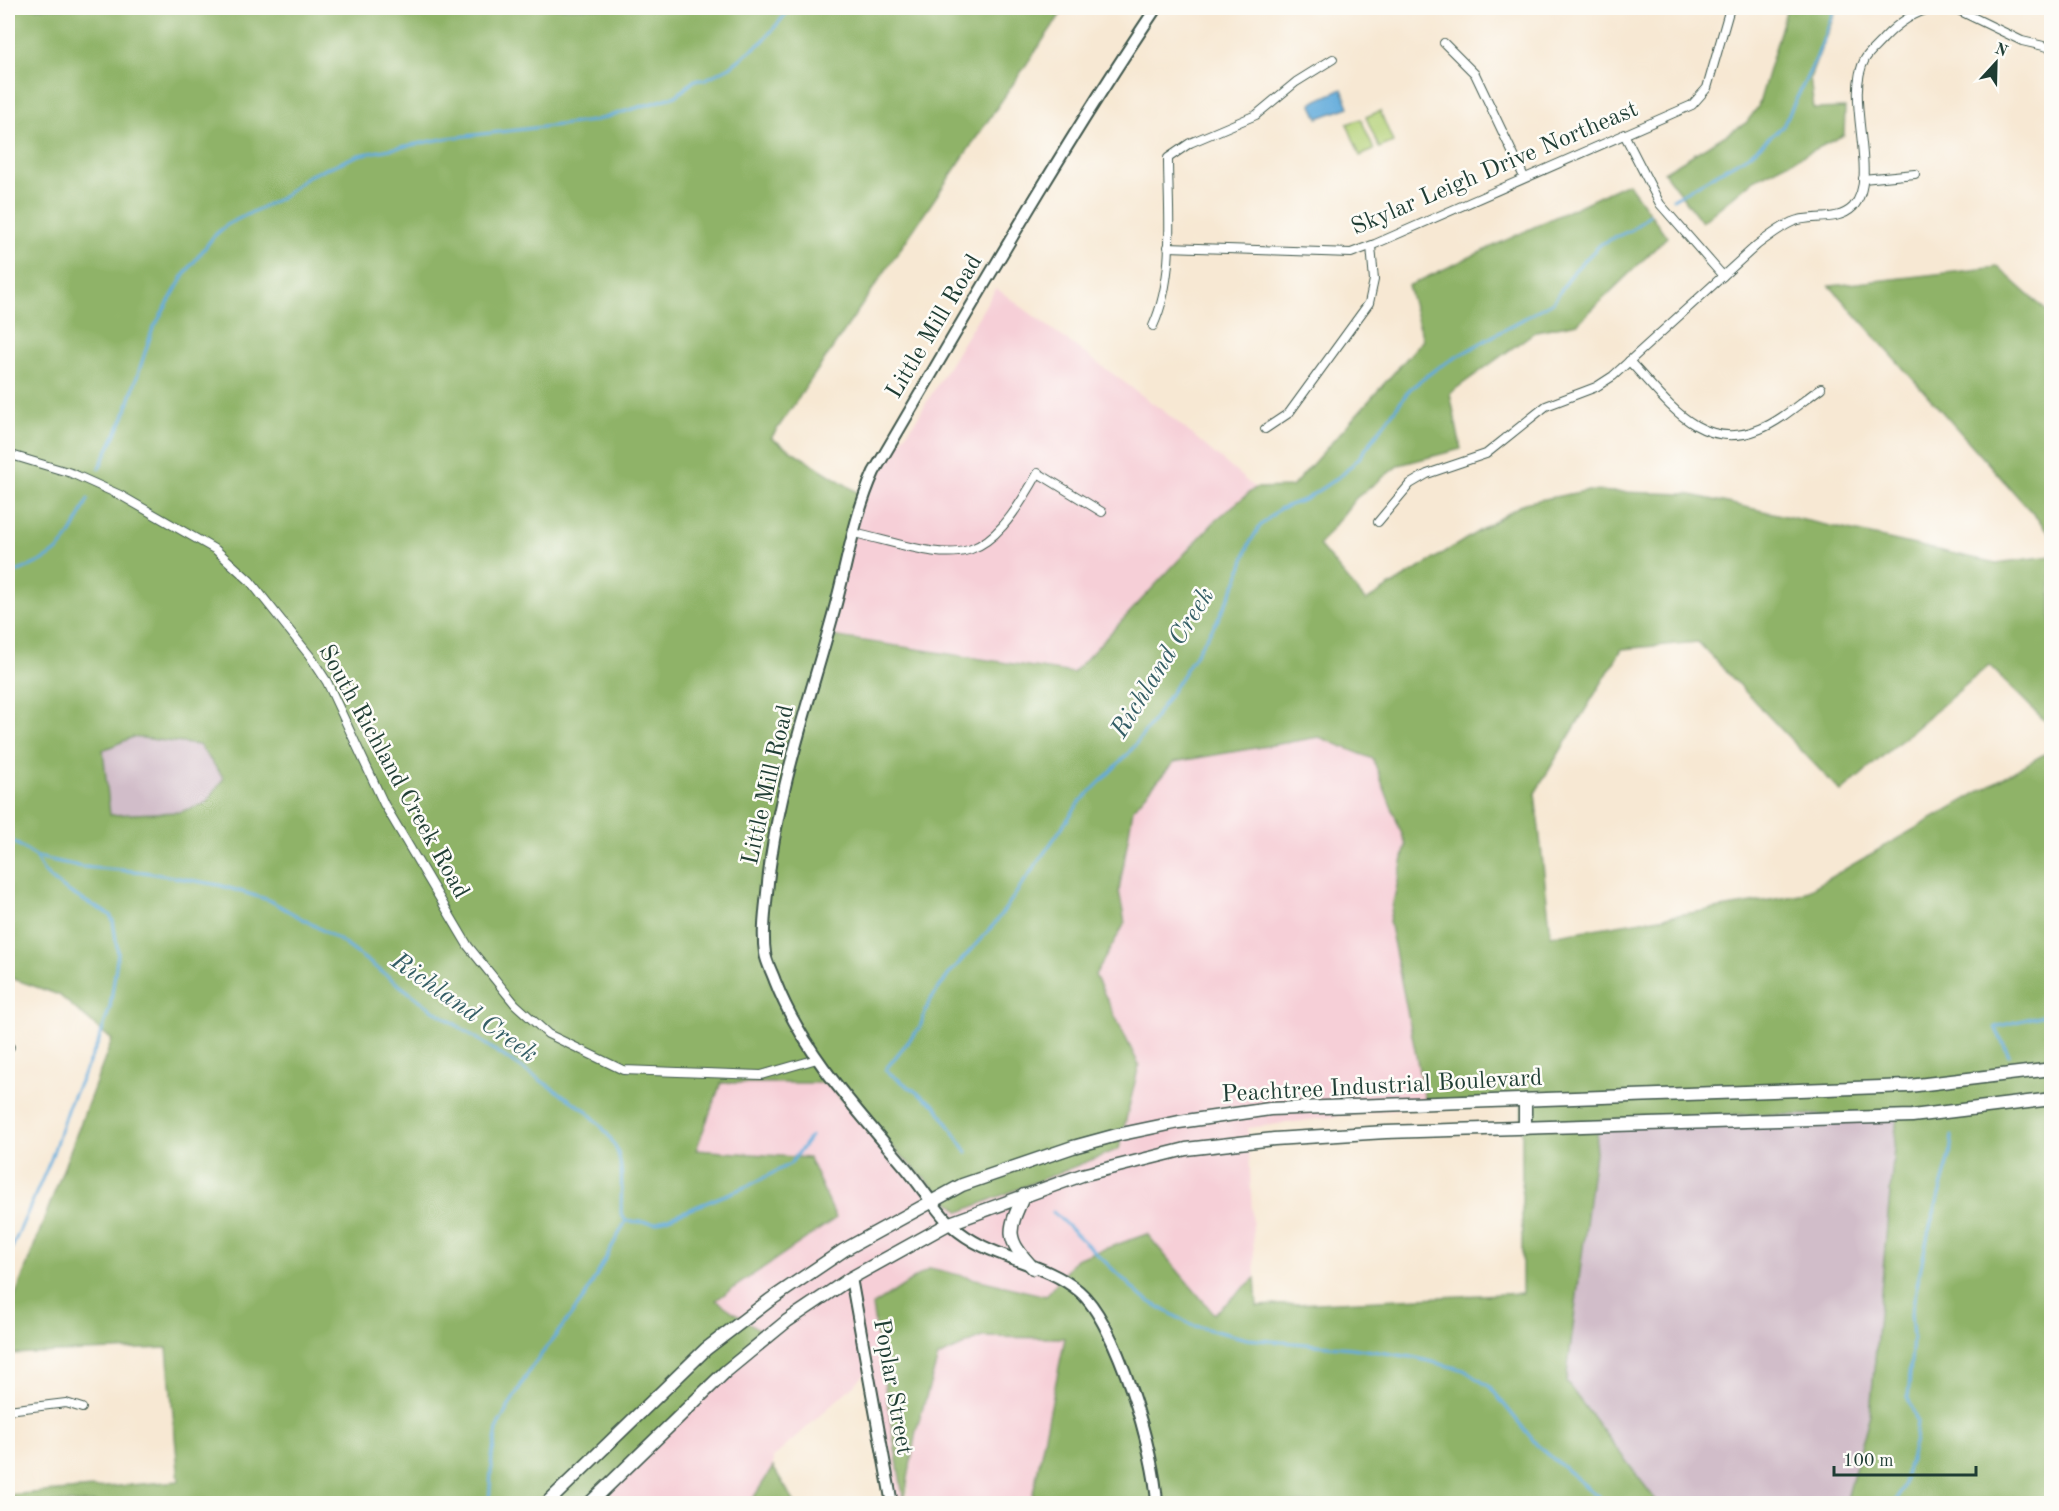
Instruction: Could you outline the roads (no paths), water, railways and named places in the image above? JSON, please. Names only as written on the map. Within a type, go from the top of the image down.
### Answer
[{"type":"main road","name":"Peachtree Industrial Boulevard","points":[[546,1503],[706,1349],[770,1300],[844,1250],[962,1185],[1074,1147],[1179,1122],[1270,1109],[1910,1086],[2052,1069]]},
{"type":"main road","name":"Peachtree Industrial Boulevard","points":[[589,1503],[725,1372],[788,1321],[850,1278],[950,1223],[1082,1175],[1186,1149],[1274,1139],[1386,1132],[1912,1116],[2052,1099]]},
{"type":"main road","points":[[1525,1100],[1525,1128]]},
{"type":"main road","points":[[1024,1195],[1011,1223],[1014,1248],[1034,1268]]},
{"type":"street","name":"Little Mill Road","points":[[1156,8],[1101,89],[874,472],[860,503],[854,533],[785,787],[769,865],[765,954],[788,1015],[817,1059],[950,1223],[976,1245],[1034,1268],[1079,1291],[1104,1321],[1119,1354],[1141,1427],[1150,1458],[1157,1503]]},
{"type":"street","name":"Skylar Leigh Drive Northeast","points":[[1168,247],[1351,253],[1371,246],[1692,105],[1707,88],[1731,8]]},
{"type":"street","points":[[1378,522],[1410,484],[1427,474],[1486,454],[1546,406],[1596,387],[1629,361],[1757,245],[1793,221],[1836,216],[1852,207],[1863,189],[1858,82],[1865,59],[1892,30],[1918,12],[1933,8]]},
{"type":"street","points":[[1954,8],[2022,41],[2052,48]]},
{"type":"street","points":[[1444,43],[1475,74],[1524,177]]},
{"type":"street","points":[[1153,326],[1162,305],[1168,247],[1168,158],[1190,143],[1256,115],[1296,82],[1334,59]]},
{"type":"street","points":[[1624,134],[1660,204],[1722,276]]},
{"type":"street","points":[[1863,179],[1915,174]]},
{"type":"street","points":[[1265,429],[1289,413],[1369,303],[1374,280],[1371,246]]},
{"type":"street","points":[[1629,361],[1690,425],[1708,433],[1734,436],[1761,429],[1821,388]]},
{"type":"street","name":"South Richland Creek Road","points":[[8,454],[71,473],[120,495],[216,550],[250,581],[310,656],[327,682],[384,804],[468,946],[515,1004],[548,1034],[623,1070],[761,1075],[817,1059]]},
{"type":"street","points":[[854,533],[938,553],[969,550],[984,544],[1009,521],[1038,473],[1102,512]]},
{"type":"street","name":"Poplar Street","points":[[850,1278],[892,1503]]},
{"type":"street","points":[[8,1410],[66,1403],[82,1408]]},
{"type":"water","points":[[1342,89],[1349,107],[1318,118],[1311,103]]},
{"type":"waterway","points":[[99,468],[124,417],[152,331],[184,275],[214,236],[228,224],[281,198],[308,176],[359,155],[448,138],[593,121],[676,96],[695,80],[704,80],[730,67],[763,41],[791,8]]},
{"type":"waterway","name":"Richland Creek","points":[[1673,199],[1749,155],[1783,126],[1816,59],[1835,8]]},
{"type":"waterway","name":"Richland Creek","points":[[967,1152],[936,1106],[885,1070],[920,1027],[929,1002],[950,973],[996,922],[1079,803],[1128,754],[1151,724],[1217,621],[1237,581],[1249,544],[1260,526],[1279,509],[1306,499],[1343,474],[1359,458],[1410,389],[1437,368],[1553,302],[1575,270],[1601,244],[1633,229],[1650,214]]},
{"type":"waterway","points":[[8,575],[39,562],[58,549],[73,530],[88,499]]},
{"type":"waterway","name":"Richland Creek","points":[[8,838],[37,857],[83,867],[144,872],[219,885],[269,900],[338,939],[426,1005],[584,1109],[598,1122],[608,1134],[619,1156],[622,1181],[621,1214],[626,1221],[656,1223],[750,1185],[790,1164],[811,1136]]},
{"type":"waterway","points":[[8,1257],[51,1159],[68,1107],[98,1043],[110,1007],[118,953],[110,915],[56,883],[40,866],[37,857]]},
{"type":"waterway","points":[[2009,1055],[1995,1027],[2052,1013]]},
{"type":"waterway","points":[[1895,1504],[1903,1487],[1915,1440],[1917,1421],[1908,1398],[1913,1337],[1911,1314],[1928,1234],[1950,1156],[1952,1136]]},
{"type":"waterway","points":[[1053,1212],[1143,1298],[1191,1325],[1247,1339],[1352,1348],[1412,1357],[1464,1370],[1490,1387],[1537,1445],[1607,1504]]},
{"type":"waterway","points":[[489,1504],[492,1456],[498,1425],[531,1368],[584,1298],[626,1221]]}]
